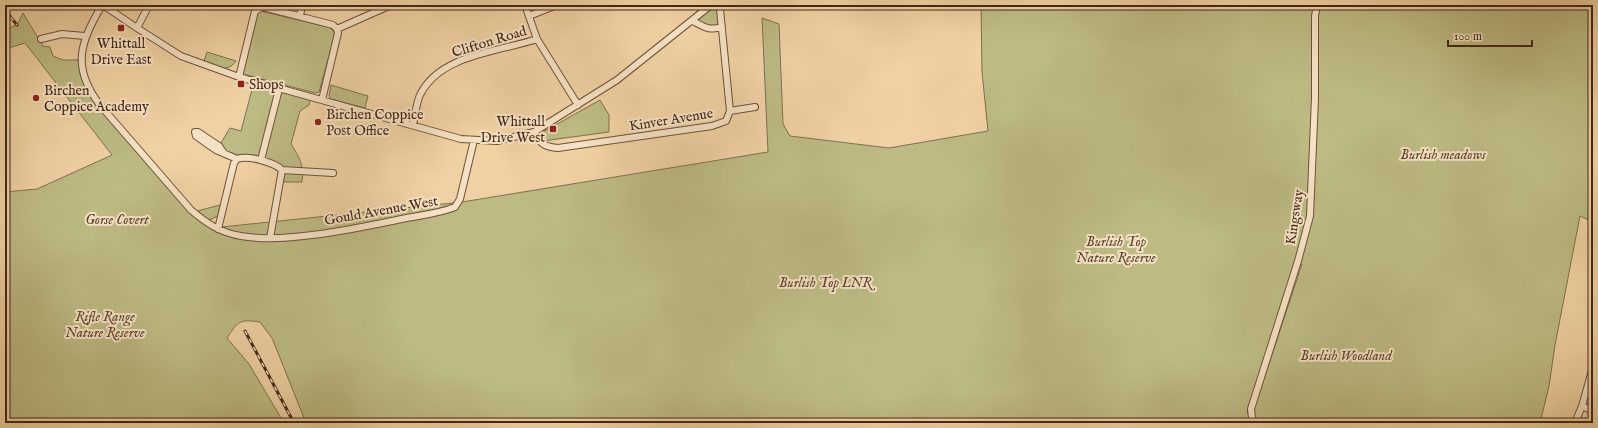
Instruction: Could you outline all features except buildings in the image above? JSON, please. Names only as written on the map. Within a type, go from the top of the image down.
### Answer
[{"type":"street","points":[[41,38],[62,34],[84,36],[103,5],[181,56],[239,77],[461,139],[497,141],[534,132],[578,105],[617,80],[693,21],[711,5]]},
{"type":"street","points":[[137,28],[149,5]]},
{"type":"street","points":[[300,16],[302,5]]},
{"type":"street","points":[[337,29],[391,5]]},
{"type":"street","points":[[525,5],[537,39],[578,105]]},
{"type":"street","points":[[529,16],[557,5]]},
{"type":"street","name":"Kinver Avenue","points":[[534,132],[544,146],[558,148],[712,126],[726,121],[730,111],[722,27],[717,5]]},
{"type":"street","name":"Kingsway","points":[[1256,423],[1252,418],[1251,409],[1286,302],[1310,216],[1316,98],[1315,16],[1317,5]]},
{"type":"street","points":[[239,77],[257,6],[333,25],[337,29],[338,33],[322,100]]},
{"type":"street","points":[[693,21],[706,29],[711,30],[722,27]]},
{"type":"street","name":"Gould Avenue West","points":[[84,36],[82,67],[85,81],[94,96],[184,203],[200,218],[218,228],[240,236],[270,238],[371,225],[455,207],[460,199],[474,140]]},
{"type":"street","name":"Clifton Road","points":[[413,125],[420,96],[431,79],[450,64],[472,56],[515,46],[537,39]]},
{"type":"street","points":[[261,160],[279,89]]},
{"type":"street","points":[[730,111],[755,107]]},
{"type":"street","points":[[223,152],[237,159]]},
{"type":"street","points":[[218,228],[234,163],[241,157],[261,160],[279,167],[282,170],[333,172]]},
{"type":"street","points":[[270,238],[282,170]]},
{"type":"street","points":[[1575,423],[1582,406],[1593,367]]},
{"type":"street","points":[[1582,406],[1593,411]]},
{"type":"green space","points":[[711,5],[717,5],[722,27],[715,29],[693,21]]},
{"type":"green space","points":[[981,5],[1593,5],[1593,222],[1580,216],[1555,345],[1549,386],[1540,423],[1259,422],[1254,419],[1253,412],[1302,264],[1295,262],[1247,412],[1254,421],[1251,423],[306,423],[272,338],[260,322],[244,321],[240,322],[234,328],[227,338],[249,364],[284,423],[5,423],[5,192],[37,189],[112,155],[25,43],[5,49],[5,27],[9,28],[17,25],[23,13],[43,46],[50,47],[53,56],[63,60],[78,60],[80,72],[89,92],[140,155],[212,228],[462,202],[768,152],[762,18],[779,24],[783,124],[790,136],[889,148],[988,131],[982,72]]},
{"type":"green space","points":[[261,11],[331,28],[335,34],[319,92],[315,93],[243,74],[256,15]]},
{"type":"green space","points":[[207,52],[236,61],[229,67],[217,67],[204,61]]},
{"type":"green space","points":[[254,82],[311,97],[309,105],[300,111],[291,144],[301,162],[302,182],[280,182],[282,170],[261,160],[237,159],[198,132],[219,146],[230,128],[241,131]]},
{"type":"green space","points":[[331,85],[368,96],[365,108],[331,99],[329,96]]},
{"type":"green space","points":[[600,100],[609,115],[609,132],[543,141],[541,133]]},
{"type":"green space","points":[[220,205],[218,216],[209,220],[197,211]]},
{"type":"railway","points":[[5,10],[17,25]]},
{"type":"railway","points":[[245,331],[294,423]]},
{"type":"place","name":"Whittall Drive East","points":[[121,28]]},
{"type":"place","name":"Shops","points":[[241,84]]},
{"type":"place","name":"Birchen Coppice Academy","points":[[36,98]]},
{"type":"place","name":"Birchen Coppice Post Office","points":[[318,122]]},
{"type":"place","name":"Whittall Drive West","points":[[553,129]]},
{"type":"park label","name":"Burlish meadows","points":[[1443,154]]},
{"type":"park label","name":"Gorse Covert","points":[[117,219]]},
{"type":"park label","name":"Burlish Top Nature Reserve","points":[[1116,250]]},
{"type":"park label","name":"Burlish Top LNR","points":[[825,282]]},
{"type":"park label","name":"Rifle Range Nature Reserve","points":[[105,324]]},
{"type":"park label","name":"Burlish Woodland","points":[[1346,355]]}]
